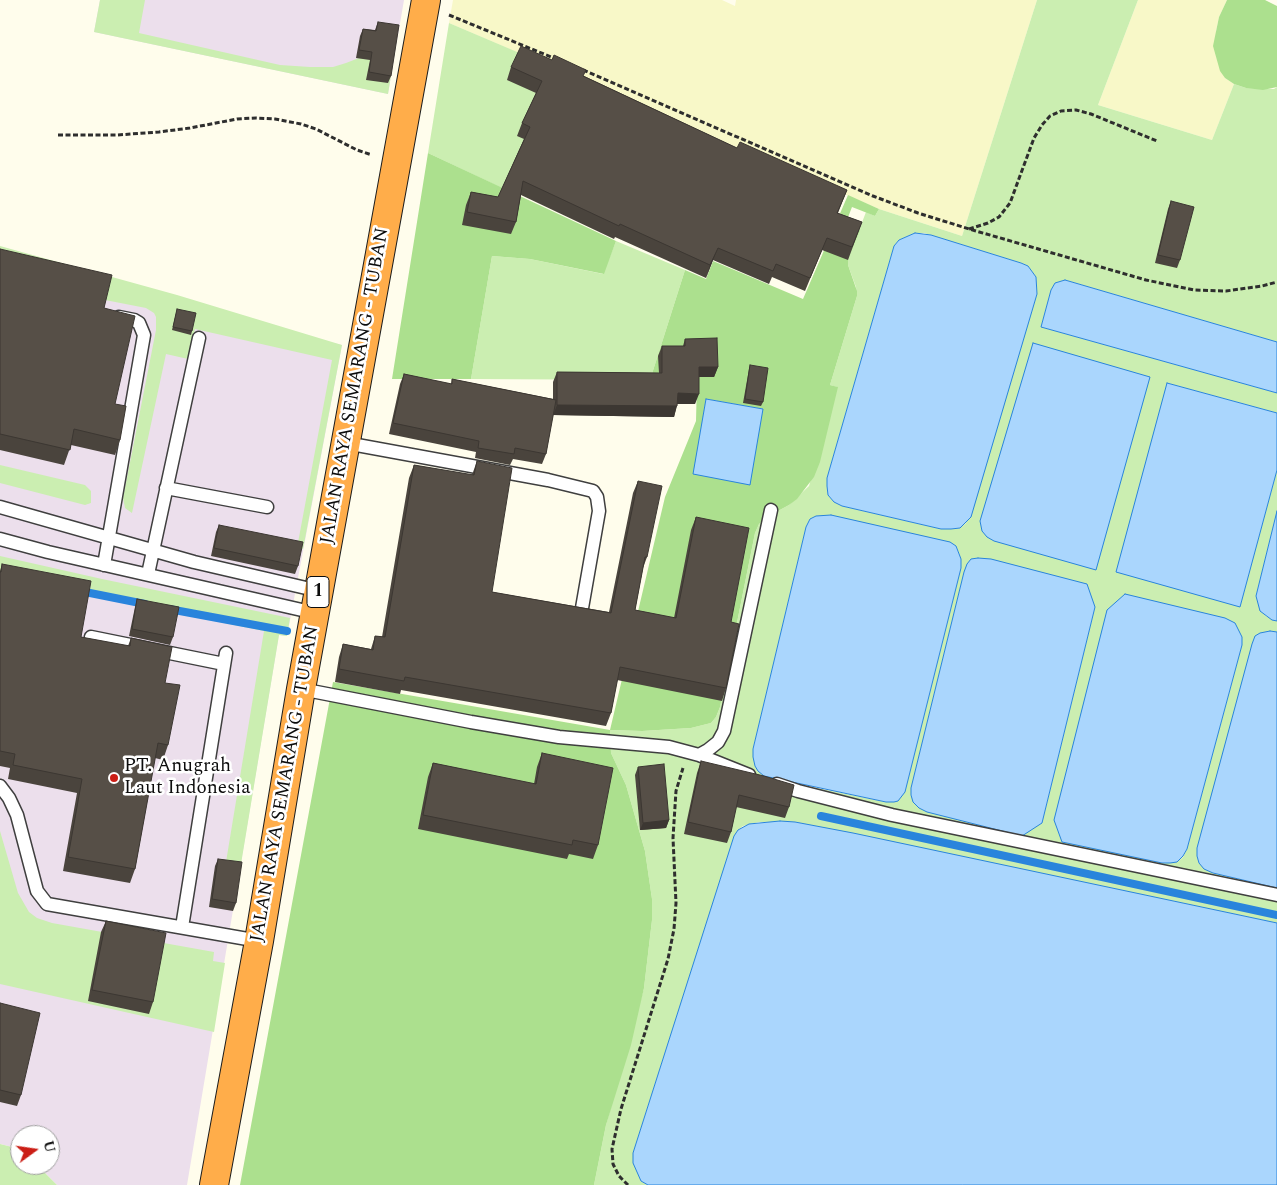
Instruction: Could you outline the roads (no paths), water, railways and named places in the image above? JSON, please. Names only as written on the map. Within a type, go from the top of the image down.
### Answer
[{"type":"highway","name":"JALAN RAYA SEMARANG - TUBAN","points":[[214,1185],[260,941],[301,689],[426,3]]},
{"type":"lane","points":[[104,565],[144,335],[139,323],[134,320],[112,316]]},
{"type":"lane","points":[[148,574],[199,338]]},
{"type":"lane","points":[[346,443],[548,480],[593,491],[598,497],[599,511],[582,608]]},
{"type":"lane","points":[[166,488],[267,507]]},
{"type":"lane","points":[[0,507],[153,550],[317,602]]},
{"type":"lane","points":[[699,755],[718,742],[724,731],[771,510]]},
{"type":"lane","points":[[0,539],[48,552],[148,574],[317,602]]},
{"type":"lane","points":[[91,637],[225,658],[182,927]]},
{"type":"lane","points":[[301,689],[491,726],[559,737],[669,747],[699,755],[755,777],[798,791],[892,815],[1277,894]]},
{"type":"lane","points":[[0,786],[9,798],[17,816],[37,891],[47,904],[260,941]]},
{"type":"water","points":[[915,233],[931,235],[1021,263],[1028,266],[1036,277],[1037,294],[971,517],[960,528],[941,529],[842,506],[834,502],[828,495],[827,478],[894,246],[899,240]]},
{"type":"water","points":[[1065,280],[1277,342],[1277,393],[1041,327],[1051,290],[1055,283]]},
{"type":"water","points":[[1033,343],[1150,377],[1096,570],[994,541],[982,531],[980,521]]},
{"type":"water","points":[[1167,383],[1277,413],[1277,470],[1240,607],[1116,572]]},
{"type":"water","points":[[706,399],[763,409],[750,485],[693,474]]},
{"type":"water","points":[[1277,511],[1277,621],[1272,620],[1260,611],[1256,596]]},
{"type":"water","points":[[831,515],[950,542],[956,546],[961,559],[961,568],[905,792],[898,801],[894,802],[886,802],[764,776],[755,766],[753,757],[753,749],[806,527],[810,519],[816,516]]},
{"type":"water","points":[[971,559],[991,559],[1087,584],[1095,607],[1042,823],[1022,836],[927,812],[913,802],[911,795],[911,788],[964,572]]},
{"type":"water","points":[[1125,594],[1225,618],[1235,623],[1242,637],[1242,645],[1187,849],[1177,862],[1162,863],[1062,842],[1054,820],[1107,610]]},
{"type":"water","points":[[1270,631],[1277,632],[1277,888],[1213,873],[1204,869],[1199,863],[1197,856],[1197,848],[1252,644],[1255,636]]},
{"type":"water","points":[[780,821],[853,833],[1277,923],[1277,1185],[648,1185],[641,1181],[633,1163],[633,1153],[734,836],[738,830],[749,824]]},
{"type":"waterway","points":[[80,591],[145,604]]},
{"type":"waterway","points":[[169,609],[287,631]]},
{"type":"waterway","points":[[821,816],[1277,915]]},
{"type":"place","name":"PT. Anugrah Laut Indonesia","points":[[114,778]]}]
